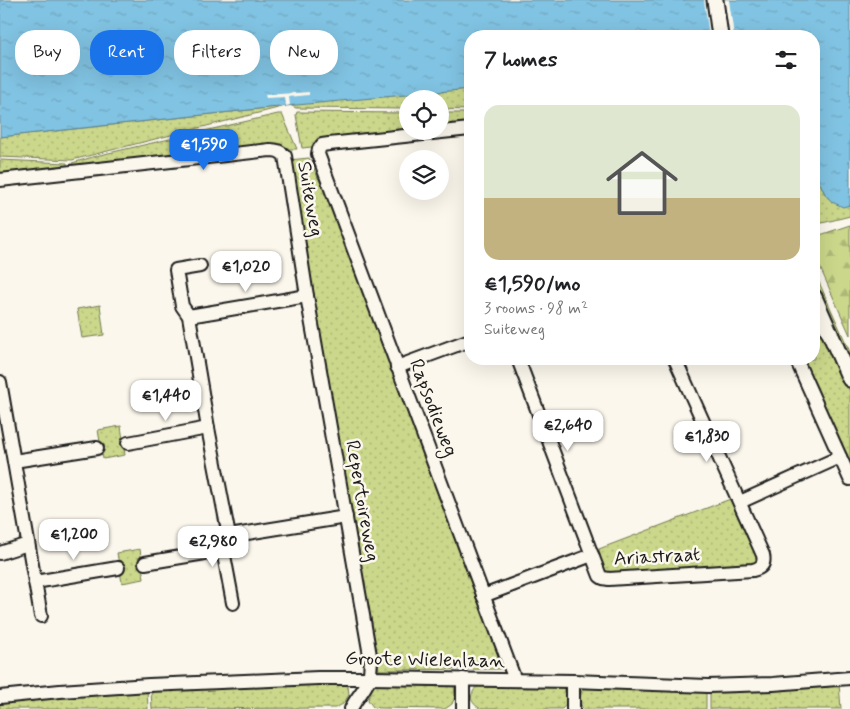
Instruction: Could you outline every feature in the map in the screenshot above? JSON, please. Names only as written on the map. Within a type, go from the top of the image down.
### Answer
[{"type":"street","points":[[715,0],[719,30]]},
{"type":"street","name":"Rapsodieweg","points":[[464,130],[322,145],[318,149],[318,154],[515,680]]},
{"type":"street","name":"Suiteweg","points":[[0,180],[277,150],[285,156],[307,296]]},
{"type":"street","points":[[200,266],[176,270],[182,306],[189,316],[208,428],[230,536],[224,550],[233,603]]},
{"type":"street","points":[[189,316],[307,296]]},
{"type":"street","name":"Repertoireweg","points":[[307,296],[371,661],[367,684],[351,709]]},
{"type":"street","points":[[820,311],[850,379]]},
{"type":"street","points":[[397,367],[464,342]]},
{"type":"street","points":[[520,365],[592,555]]},
{"type":"street","points":[[678,365],[740,502],[840,457]]},
{"type":"street","points":[[799,365],[850,479]]},
{"type":"street","points":[[0,382],[41,616]]},
{"type":"street","points":[[128,442],[208,428]]},
{"type":"street","points":[[14,461],[97,448]]},
{"type":"street","name":"Ariastraat","points":[[483,596],[592,555],[600,576],[608,579],[753,570],[762,565],[764,560],[740,502]]},
{"type":"street","points":[[230,536],[346,518]]},
{"type":"street","points":[[0,553],[28,544]]},
{"type":"street","points":[[145,563],[224,550]]},
{"type":"street","points":[[35,582],[118,568]]},
{"type":"street","name":"Groote Wielenlaan","points":[[0,697],[175,684],[318,678],[573,681],[708,686],[773,684],[850,678]]},
{"type":"street","points":[[462,679],[463,709]]},
{"type":"street","points":[[573,681],[573,709]]},
{"type":"green space","points":[[464,90],[464,110],[449,109],[449,91]]},
{"type":"green space","points":[[399,95],[399,109],[296,108],[290,105]]},
{"type":"green space","points":[[286,106],[72,160],[0,157],[0,137]]},
{"type":"green space","points":[[297,112],[399,113],[399,132],[329,139],[317,142],[312,147],[302,148]]},
{"type":"green space","points":[[449,113],[464,113],[464,126],[449,127]]},
{"type":"green space","points":[[282,114],[297,149],[287,149],[276,145],[72,166],[72,163],[100,155]]},
{"type":"green space","points":[[309,158],[332,208],[504,669],[379,670],[289,160]]},
{"type":"green space","points":[[0,160],[67,163],[67,167],[0,174]]},
{"type":"green space","points":[[820,183],[825,194],[850,205],[850,216],[820,224]]},
{"type":"green space","points":[[850,225],[850,335],[820,268],[820,235]]},
{"type":"green space","points":[[820,284],[850,352],[850,366],[820,299]]},
{"type":"green space","points":[[100,305],[104,335],[82,338],[77,309]]},
{"type":"green space","points":[[820,324],[850,392],[850,464],[806,365],[820,365]]},
{"type":"green space","points":[[121,426],[125,455],[103,459],[98,430]]},
{"type":"green space","points":[[733,498],[759,555],[755,566],[621,572],[607,572],[602,567],[599,549]]},
{"type":"green space","points":[[140,549],[144,579],[122,583],[117,553]]},
{"type":"green space","points":[[344,682],[348,686],[349,695],[343,704],[335,708],[152,709],[151,690]]},
{"type":"green space","points":[[839,683],[841,709],[710,709],[710,690]]},
{"type":"green space","points":[[376,684],[454,685],[455,697],[452,704],[445,709],[379,708],[373,707],[368,700],[370,692]]},
{"type":"green space","points":[[477,686],[562,687],[566,695],[566,701],[562,709],[481,709],[472,701],[473,693]]},
{"type":"green space","points":[[587,687],[706,690],[706,709],[583,709],[580,702],[581,695],[582,690]]},
{"type":"green space","points":[[147,690],[148,709],[0,709],[0,703]]},
{"type":"water","points":[[0,0],[850,0],[850,205],[843,207],[832,202],[825,194],[820,183],[820,30],[464,30],[464,90],[399,90],[399,96],[0,137]]},
{"type":"pier","points":[[704,0],[729,0],[733,30],[708,30]]},
{"type":"pier","points":[[309,92],[309,95],[289,97],[290,105],[286,106],[285,97],[266,98],[265,95]]}]
